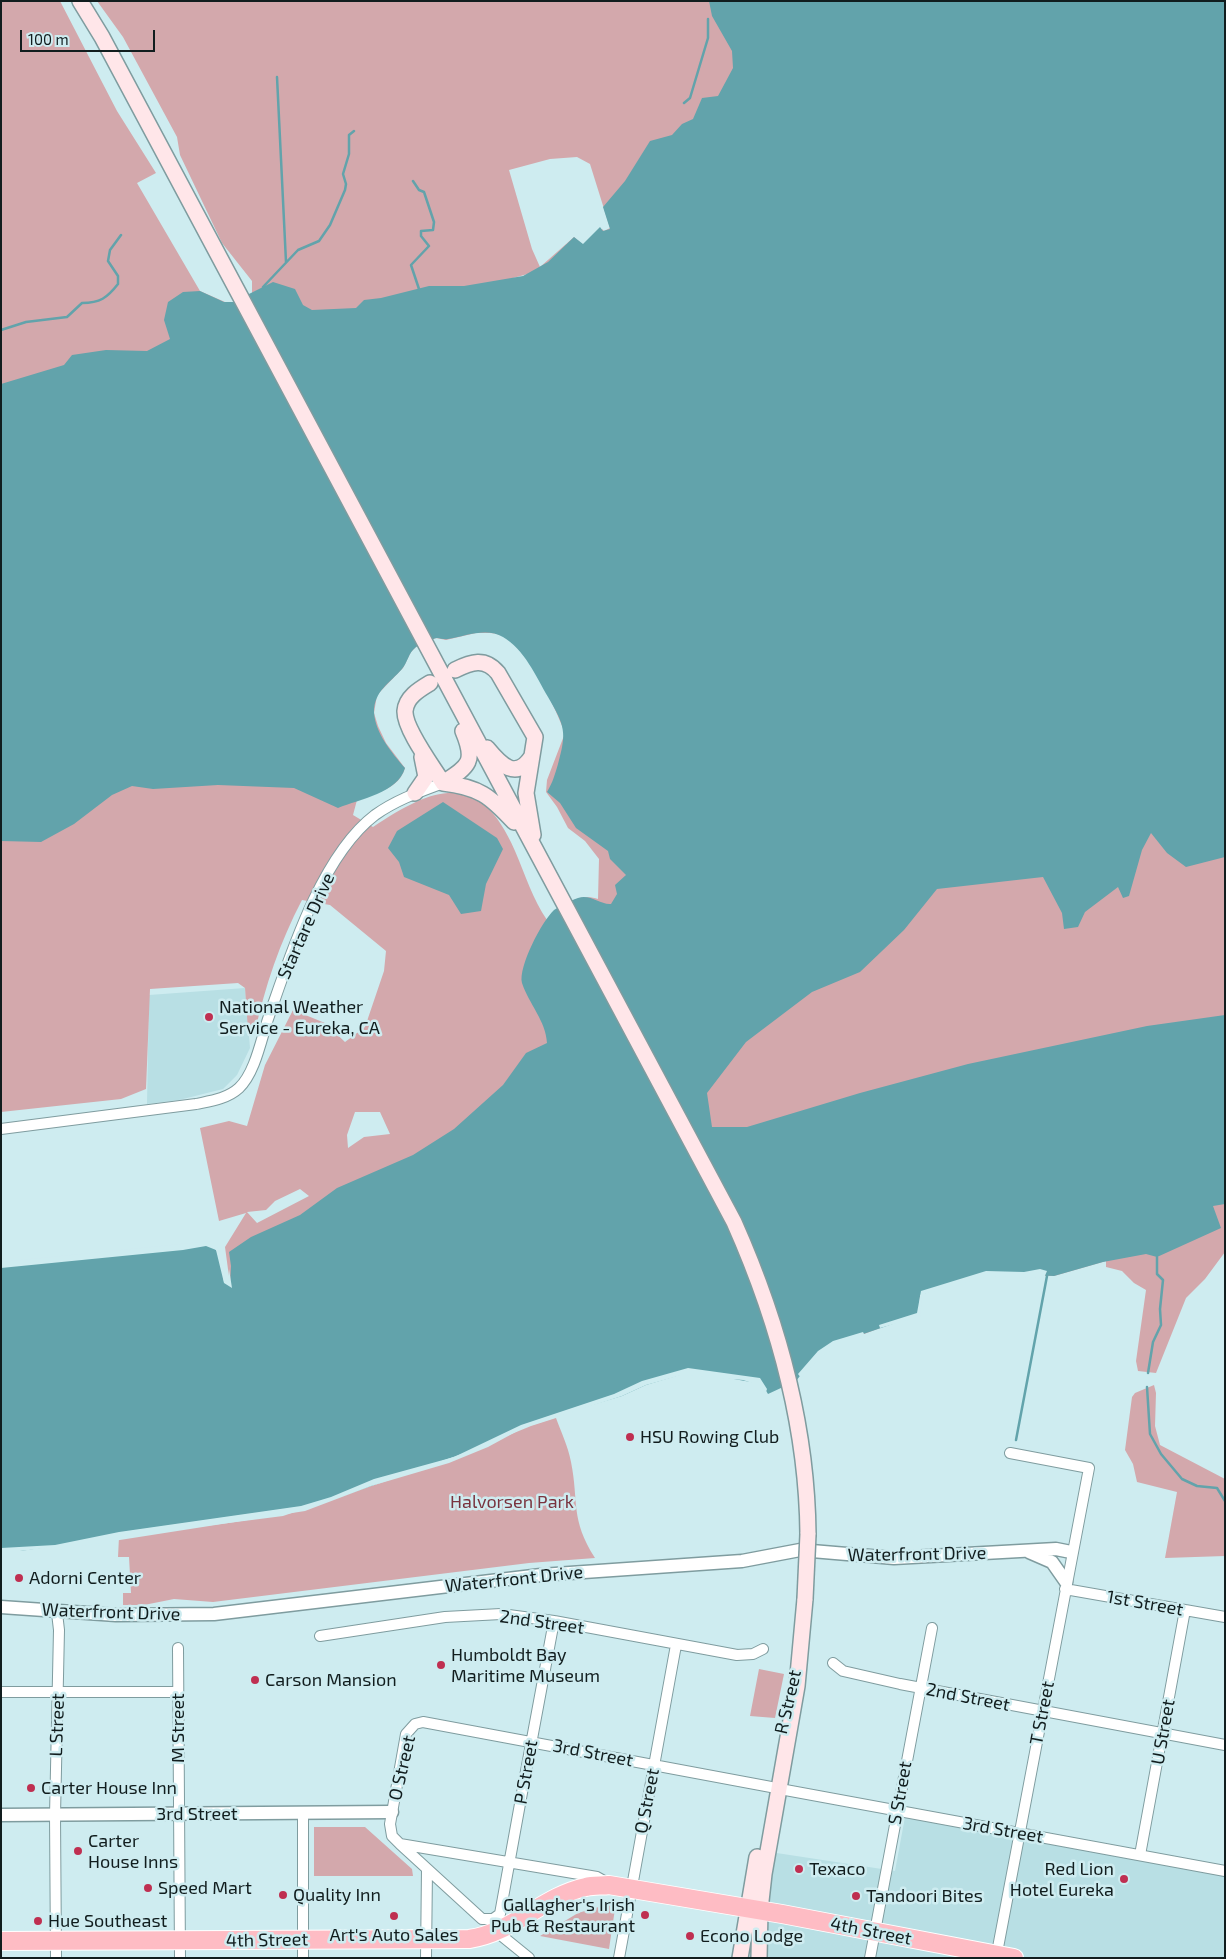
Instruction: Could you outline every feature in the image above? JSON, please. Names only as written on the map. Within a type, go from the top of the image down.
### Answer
[{"type":"highway","name":"4th Street","points":[[1,1941],[55,1950],[180,1950],[303,1940],[469,1939],[566,1893],[587,1886],[610,1885],[632,1887],[754,1909],[1014,1958]]},
{"type":"main road","points":[[80,1],[102,38],[435,665],[450,677],[470,727],[537,854]]},
{"type":"main road","points":[[450,677],[473,662],[488,664],[494,669],[533,732],[535,744],[526,785],[526,802],[537,854]]},
{"type":"main road","points":[[444,783],[466,768],[470,759],[468,743],[450,677]]},
{"type":"main road","points":[[430,683],[410,698],[406,709],[406,718],[418,743],[444,783],[472,787],[495,802],[537,854]]},
{"type":"main road","points":[[470,727],[494,757],[508,767],[521,768],[532,756]]},
{"type":"main road","points":[[415,793],[424,782],[426,773],[418,743]]},
{"type":"main road","name":"R Street","points":[[537,854],[734,1222],[764,1295],[789,1378],[798,1423],[807,1505],[805,1599],[798,1657],[782,1725],[776,1788],[754,1909],[740,1958]]},
{"type":"main road","name":"R Street","points":[[754,1909],[759,1958]]},
{"type":"street","name":"Startare Drive","points":[[1,1129],[196,1104],[216,1100],[239,1088],[252,1064],[299,935],[337,860],[373,817],[399,800],[444,783]]},
{"type":"street","name":"T Street","points":[[996,1956],[1071,1552],[1089,1468],[1010,1453]]},
{"type":"street","name":"Waterfront Drive","points":[[1,1607],[57,1613],[214,1614],[541,1575],[742,1560],[800,1550],[884,1558],[1056,1549],[1071,1552]]},
{"type":"street","name":"Waterfront Drive","points":[[1027,1551],[1052,1562],[1066,1585]]},
{"type":"street","name":"1st Street","points":[[1066,1585],[1225,1617]]},
{"type":"street","name":"U Street","points":[[1140,1855],[1185,1610]]},
{"type":"street","name":"L Street","points":[[55,1950],[55,1815],[59,1630],[57,1613]]},
{"type":"street","name":"2nd Street","points":[[320,1636],[445,1617],[481,1614],[516,1615],[737,1655],[753,1654],[763,1648]]},
{"type":"street","name":"P Street","points":[[495,1926],[500,1914],[554,1622]]},
{"type":"street","name":"S Street","points":[[870,1958],[932,1628]]},
{"type":"street","name":"Q Street","points":[[619,1958],[676,1645]]},
{"type":"street","name":"M Street","points":[[178,1648],[180,1950]]},
{"type":"street","name":"2nd Street","points":[[833,1663],[843,1671],[921,1688],[1225,1744]]},
{"type":"street","points":[[1,1692],[178,1692]]},
{"type":"street","name":"3rd Street","points":[[415,1724],[423,1722],[532,1741],[776,1788],[1225,1870]]},
{"type":"street","name":"O Street","points":[[392,1812],[406,1734],[415,1724]]},
{"type":"street","points":[[392,1812],[390,1829],[392,1836],[482,1919],[495,1926],[529,1958]]},
{"type":"street","name":"3rd Street","points":[[1,1815],[392,1812]]},
{"type":"street","points":[[302,1813],[303,1958]]},
{"type":"street","name":"4th Street","points":[[400,1844],[509,1864],[597,1877],[610,1885]]},
{"type":"street","points":[[426,1958],[427,1869]]},
{"type":"shaded area","points":[[709,1],[1225,1],[1225,857],[1186,867],[1167,853],[1151,833],[1142,850],[1129,896],[1123,898],[1118,887],[1085,912],[1078,927],[1064,929],[1062,913],[1043,877],[937,889],[904,930],[860,972],[812,992],[746,1042],[707,1093],[712,1127],[747,1127],[860,1093],[968,1064],[1147,1026],[1225,1015],[1225,1204],[1213,1206],[1221,1228],[1157,1257],[1146,1254],[1103,1262],[1054,1276],[987,1273],[920,1295],[919,1315],[837,1343],[807,1367],[796,1381],[768,1394],[762,1384],[700,1373],[683,1374],[646,1385],[622,1396],[522,1426],[490,1444],[303,1510],[20,1551],[1,1551],[1,1265],[211,1244],[220,1255],[224,1282],[230,1284],[231,1266],[229,1252],[251,1237],[300,1215],[337,1188],[413,1155],[454,1129],[503,1085],[526,1053],[547,1043],[544,1027],[522,983],[524,966],[532,945],[543,924],[554,910],[572,900],[583,897],[611,904],[617,894],[615,885],[626,875],[610,859],[608,851],[576,828],[560,803],[547,792],[554,778],[563,744],[563,729],[558,715],[539,680],[517,648],[497,634],[483,632],[447,639],[437,638],[418,646],[413,649],[402,669],[383,688],[375,705],[374,712],[377,728],[405,768],[395,784],[377,794],[338,808],[294,788],[218,785],[153,789],[132,786],[112,795],[74,824],[41,842],[1,841],[1,384],[64,365],[72,355],[106,350],[147,351],[170,339],[164,320],[168,302],[183,292],[200,291],[224,302],[233,302],[273,282],[295,289],[303,305],[312,310],[356,308],[364,300],[381,298],[429,286],[464,286],[523,276],[548,262],[574,237],[583,244],[600,227],[603,231],[610,229],[603,207],[625,181],[650,141],[672,135],[682,124],[693,119],[702,98],[718,96],[733,68],[732,51],[712,16]]},
{"type":"shaded area","points":[[443,802],[497,838],[503,849],[486,884],[481,911],[461,914],[449,895],[404,877],[399,862],[388,848],[397,831]]},
{"type":"shaded area","points":[[245,988],[250,1048],[237,1075],[223,1089],[179,1100],[147,1104],[149,995]]},
{"type":"shaded area","points":[[905,1817],[1225,1876],[1225,1958],[763,1958],[770,1852],[895,1871]]},
{"type":"green space","points":[[1,1],[60,1],[117,111],[156,173],[137,183],[200,291],[225,302],[233,302],[252,293],[252,281],[222,243],[180,155],[177,137],[123,37],[97,1],[1078,1],[607,252],[1,420]],"holes":[[[577,157],[590,164],[610,228],[604,231],[602,229],[583,245],[574,237],[540,267],[532,249],[509,170],[550,159]]]},
{"type":"green space","points":[[1225,286],[1225,1024],[722,1146],[577,1057],[230,1284],[225,1247],[246,1213],[219,1221],[200,1128],[229,1121],[247,1126],[265,1065],[293,1010],[325,1023],[345,1042],[365,1027],[384,971],[386,951],[330,905],[302,900],[274,964],[255,1032],[248,1030],[245,988],[238,983],[150,989],[146,1089],[121,1099],[1,1112],[1,699]],"holes":[[[476,633],[493,633],[503,636],[523,654],[540,680],[565,733],[547,780],[546,792],[557,807],[568,828],[585,841],[599,859],[598,899],[591,897],[577,899],[563,905],[547,920],[533,895],[515,851],[501,825],[487,807],[471,797],[454,793],[436,795],[417,802],[373,827],[353,815],[357,800],[392,786],[398,781],[405,768],[386,743],[378,726],[374,713],[377,695],[403,668],[411,652],[416,647],[436,638],[446,640]],[[355,1112],[380,1112],[390,1134],[364,1137],[348,1148],[347,1135]],[[300,1189],[309,1196],[257,1223],[247,1212],[266,1210],[275,1201]]]},
{"type":"green space","points":[[1225,1194],[1225,1252],[1205,1279],[1186,1298],[1156,1373],[1138,1371],[1136,1361],[1146,1290],[1134,1283],[1122,1271],[1106,1267],[1106,1261],[1054,1276],[1045,1276],[1047,1271],[1040,1269],[1024,1272],[986,1271],[921,1291],[917,1313],[879,1325],[880,1328],[864,1334],[863,1332],[832,1343],[815,1354],[800,1371],[789,1378],[779,1342],[932,1279],[1105,1238],[1112,1238],[1206,1207],[1212,1198]]},
{"type":"green space","points":[[1154,1385],[1156,1393],[1155,1426],[1160,1445],[1225,1479],[1225,1556],[1165,1558],[1177,1492],[1137,1482],[1133,1464],[1125,1450],[1132,1397],[1135,1393]]},
{"type":"green space","name":"Halvorsen Park","points":[[556,1418],[571,1462],[577,1510],[582,1532],[595,1558],[529,1563],[213,1602],[174,1599],[144,1605],[123,1605],[123,1593],[131,1593],[129,1557],[118,1557],[119,1537],[283,1516],[448,1460],[531,1426]]},
{"type":"green space","points":[[759,1669],[784,1674],[775,1718],[750,1716]]},
{"type":"green space","points":[[314,1827],[365,1827],[412,1869],[413,1876],[314,1876]]},
{"type":"green space","points":[[616,1902],[609,1949],[540,1936],[578,1913]]},
{"type":"pier","points":[[211,1241],[223,1254],[226,1280],[228,1281],[229,1269],[232,1288],[224,1283],[216,1250],[206,1246],[183,1250],[1,1268],[1,1262]]},
{"type":"pier","points":[[1040,1269],[1047,1271],[1044,1278],[987,1276],[925,1294],[922,1297],[920,1317],[880,1328],[879,1325],[917,1313],[921,1291],[986,1271],[1024,1272]]},
{"type":"pier","points":[[863,1332],[865,1336],[838,1345],[822,1356],[801,1378],[798,1374],[818,1351],[833,1341]]},
{"type":"pier","points":[[688,1368],[760,1378],[767,1389],[766,1392],[758,1385],[743,1380],[682,1375],[646,1385],[622,1396],[523,1428],[488,1447],[449,1463],[371,1486],[305,1511],[56,1550],[55,1547],[1,1551],[1,1548],[55,1545],[119,1532],[301,1506],[331,1497],[374,1479],[454,1457],[521,1425],[614,1394],[642,1381]]},
{"type":"waterway","points":[[684,103],[690,98],[708,38],[708,19]]},
{"type":"waterway","points":[[277,77],[286,262]]},
{"type":"waterway","points":[[263,287],[298,250],[319,241],[330,225],[345,190],[346,184],[343,174],[349,154],[349,135],[354,131]]},
{"type":"waterway","points":[[413,181],[419,190],[424,192],[434,222],[433,230],[421,231],[421,236],[429,246],[411,265],[419,289]]},
{"type":"waterway","points":[[1,330],[26,322],[67,317],[82,303],[98,301],[107,296],[118,284],[118,276],[108,261],[110,250],[121,235]]},
{"type":"waterway","points":[[1148,1373],[1153,1342],[1161,1325],[1160,1309],[1163,1280],[1157,1274],[1157,1257]]},
{"type":"waterway","points":[[1016,1440],[1047,1276]]},
{"type":"waterway","points":[[1147,1387],[1150,1434],[1161,1454],[1182,1479],[1197,1486],[1217,1488],[1225,1501]]},
{"type":"place","name":"National Weather Service - Eureka, CA","points":[[209,1017]]},
{"type":"place","name":"HSU Rowing Club","points":[[630,1437]]},
{"type":"place","name":"Adorni Center","points":[[19,1578]]},
{"type":"place","name":"Humboldt Bay Maritime Museum","points":[[441,1665]]},
{"type":"place","name":"Carson Mansion","points":[[255,1680]]},
{"type":"place","name":"Carter House Inn","points":[[31,1788]]},
{"type":"place","name":"Carter House Inns","points":[[78,1851]]},
{"type":"place","name":"Texaco","points":[[799,1869]]},
{"type":"place","name":"Red Lion Hotel Eureka","points":[[1124,1879]]},
{"type":"place","name":"Speed Mart","points":[[148,1888]]},
{"type":"place","name":"Quality Inn","points":[[283,1895]]},
{"type":"place","name":"Tandoori Bites","points":[[856,1896]]},
{"type":"place","name":"Gallagher's Irish Pub & Restaurant","points":[[645,1915]]},
{"type":"place","name":"Art's Auto Sales","points":[[394,1916]]},
{"type":"place","name":"Hue Southeast","points":[[38,1921]]},
{"type":"place","name":"Econo Lodge","points":[[690,1936]]}]
